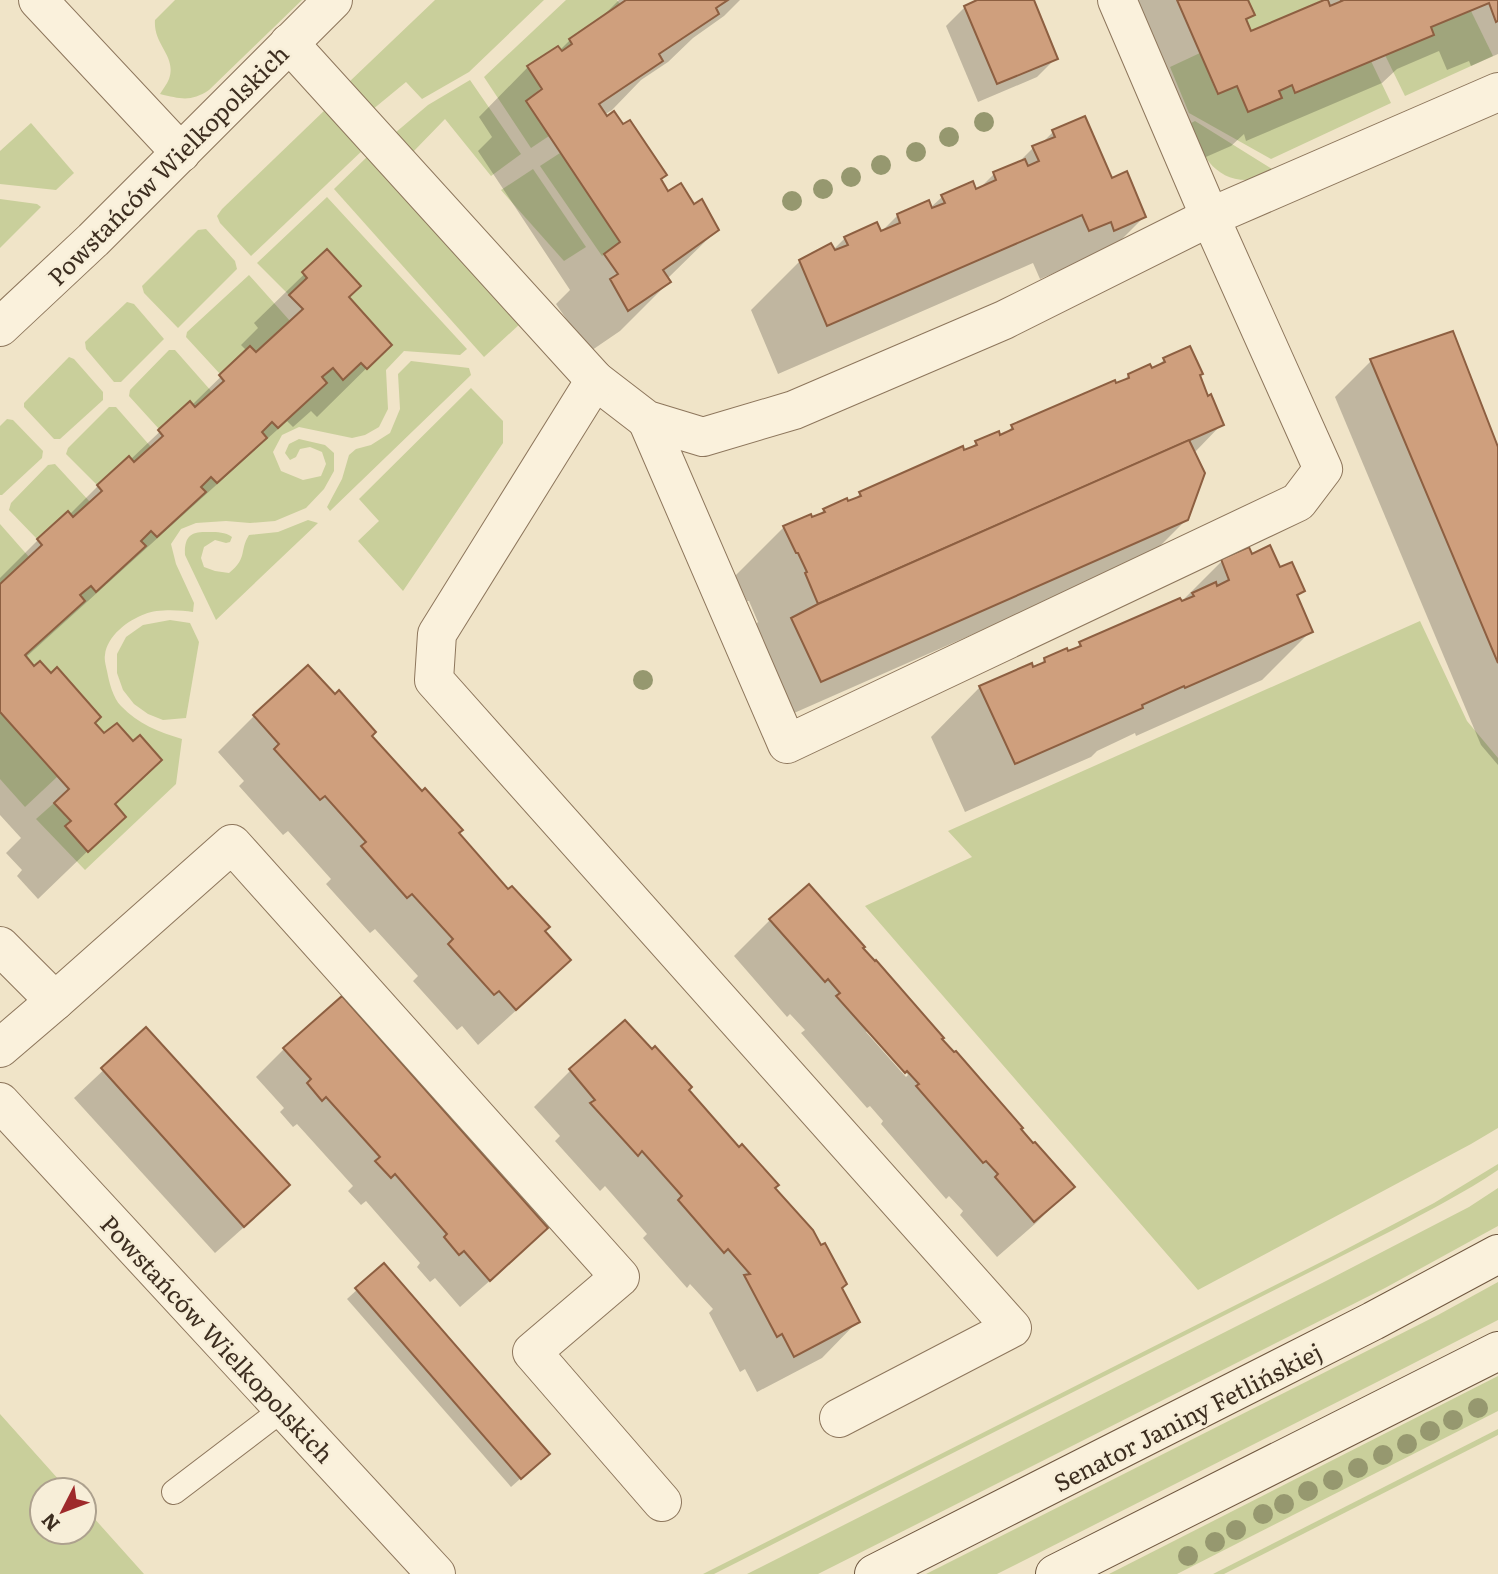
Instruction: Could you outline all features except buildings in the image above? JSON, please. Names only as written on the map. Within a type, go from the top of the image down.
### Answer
[{"type":"street","points":[[38,0],[181,153]]},
{"type":"street","name":"Powstańców Wielkopolskich","points":[[0,327],[93,240],[333,0]]},
{"type":"street","points":[[647,420],[787,744],[1298,502],[1323,469],[1117,0]]},
{"type":"street","points":[[289,43],[595,380],[647,420],[703,437],[794,410],[1004,320],[1210,216],[1498,92]]},
{"type":"street","points":[[595,380],[437,634],[434,680],[1012,1328],[839,1418]]},
{"type":"street","points":[[0,1048],[232,844],[620,1278],[532,1352],[662,1502]]},
{"type":"street","points":[[0,946],[55,1001]]},
{"type":"street","name":"Powstańców Wielkopolskich","points":[[0,1102],[436,1574]]},
{"type":"street","name":"Senator Janiny Fetlińskiej","points":[[874,1574],[1373,1321],[1498,1254]]},
{"type":"street","points":[[1055,1574],[1498,1351]]},
{"type":"lane","points":[[174,1492],[283,1409]]},
{"type":"green space","points":[[175,0],[302,0],[209,90],[186,98],[160,94],[171,71],[168,57],[157,37],[155,20]]},
{"type":"green space","points":[[435,0],[544,0],[469,72],[422,99],[406,82],[372,110],[348,83]]},
{"type":"green space","points":[[566,0],[617,0],[620,4],[569,39],[572,44],[562,51],[557,46],[528,66],[541,88],[526,101],[549,136],[531,148],[484,77]]},
{"type":"green space","points":[[1248,0],[1324,0],[1251,31],[1246,19],[1254,15]]},
{"type":"green space","points":[[1471,11],[1493,56],[1405,96],[1385,55],[1431,27]]},
{"type":"green space","points":[[1200,53],[1217,94],[1237,86],[1248,112],[1282,98],[1279,91],[1292,85],[1371,61],[1391,103],[1271,159],[1189,113],[1170,67]]},
{"type":"green space","points":[[470,80],[521,154],[491,176],[445,119],[412,153],[395,133],[428,105]]},
{"type":"green space","points":[[327,108],[365,148],[251,256],[220,223],[217,216]]},
{"type":"green space","points":[[1195,121],[1277,172],[1250,180],[1227,176],[1218,171],[1204,155],[1187,125]]},
{"type":"green space","points":[[31,123],[74,173],[56,190],[0,184],[0,151]]},
{"type":"green space","points":[[560,153],[620,242],[602,256],[540,166]]},
{"type":"green space","points":[[370,154],[521,323],[484,357],[334,189]]},
{"type":"green space","points":[[533,169],[586,247],[564,261],[501,190]]},
{"type":"green space","points":[[327,197],[467,349],[460,355],[404,351],[386,370],[388,409],[379,427],[365,435],[352,438],[299,427],[282,435],[273,452],[281,471],[303,480],[321,476],[326,464],[322,452],[310,447],[300,449],[296,457],[290,460],[285,453],[289,444],[299,439],[325,445],[334,453],[334,471],[324,489],[306,508],[275,521],[196,523],[181,529],[171,544],[176,564],[194,603],[193,612],[150,612],[138,617],[114,635],[105,657],[112,690],[121,706],[149,727],[182,739],[176,784],[85,870],[36,819],[54,803],[71,821],[65,826],[88,851],[115,804],[162,760],[140,736],[133,741],[117,723],[104,733],[57,668],[51,673],[41,661],[34,666],[25,655],[85,601],[80,595],[91,586],[97,591],[145,547],[141,541],[151,531],[157,537],[205,493],[201,487],[211,477],[217,483],[266,438],[262,432],[272,422],[278,428],[327,383],[322,377],[333,368],[344,379],[361,363],[367,368],[392,345],[349,297],[361,286],[328,250],[302,272],[307,278],[289,295],[257,263]]},
{"type":"green space","points":[[0,199],[37,204],[41,207],[0,248]]},
{"type":"green space","points":[[206,229],[235,261],[237,269],[178,328],[144,293],[142,286],[198,230]]},
{"type":"green space","points":[[249,275],[290,321],[256,352],[250,346],[220,374],[186,337],[187,332]]},
{"type":"green space","points":[[127,302],[134,304],[164,339],[121,382],[114,382],[86,349],[85,342]]},
{"type":"green space","points":[[169,350],[175,350],[212,392],[195,407],[190,401],[159,429],[129,396],[130,390]]},
{"type":"green space","points":[[69,357],[74,359],[103,392],[103,400],[60,439],[54,439],[24,407],[24,403]]},
{"type":"green space","points":[[411,361],[469,368],[471,375],[330,511],[327,507],[342,479],[349,455],[390,433],[400,409],[398,374]]},
{"type":"green space","points":[[471,388],[503,421],[503,443],[403,591],[358,541],[379,521],[359,499]]},
{"type":"green space","points":[[109,407],[116,407],[151,447],[134,462],[129,456],[97,485],[66,454],[68,448]]},
{"type":"green space","points":[[7,419],[13,420],[43,451],[42,458],[0,495],[0,426]]},
{"type":"green space","points":[[55,464],[90,502],[73,517],[68,511],[37,539],[9,510],[11,503],[48,465]]},
{"type":"green space","points":[[308,520],[318,523],[216,620],[185,555],[187,539],[193,534],[215,532],[232,537],[230,542],[215,540],[204,547],[201,558],[204,567],[229,573],[239,563],[249,535],[278,532]]},
{"type":"green space","points":[[0,524],[29,557],[0,584]]},
{"type":"green space","points":[[170,620],[190,623],[199,642],[186,718],[163,720],[134,704],[123,690],[117,673],[117,654],[126,637],[143,625]]},
{"type":"green space","points":[[1420,621],[1467,721],[1498,758],[1498,1128],[1198,1290],[865,906],[972,857],[948,831]]},
{"type":"green space","points":[[0,712],[58,776],[25,807],[0,779]]},
{"type":"green space","points":[[1498,1164],[1498,1170],[1393,1230],[714,1574],[703,1574],[1335,1255],[1434,1203]]},
{"type":"green space","points":[[1498,1188],[1498,1226],[1385,1288],[818,1574],[747,1574],[1326,1281],[1469,1207]]},
{"type":"green space","points":[[1498,1282],[1498,1320],[1379,1381],[997,1574],[926,1574],[1438,1315]]},
{"type":"green space","points":[[1498,1376],[1498,1411],[1177,1574],[1109,1574]]},
{"type":"green space","points":[[0,1414],[55,1476],[28,1476],[28,1546],[98,1546],[98,1523],[144,1574],[0,1574]]},
{"type":"green space","points":[[1498,1429],[1498,1435],[1224,1574],[1213,1574]]}]
